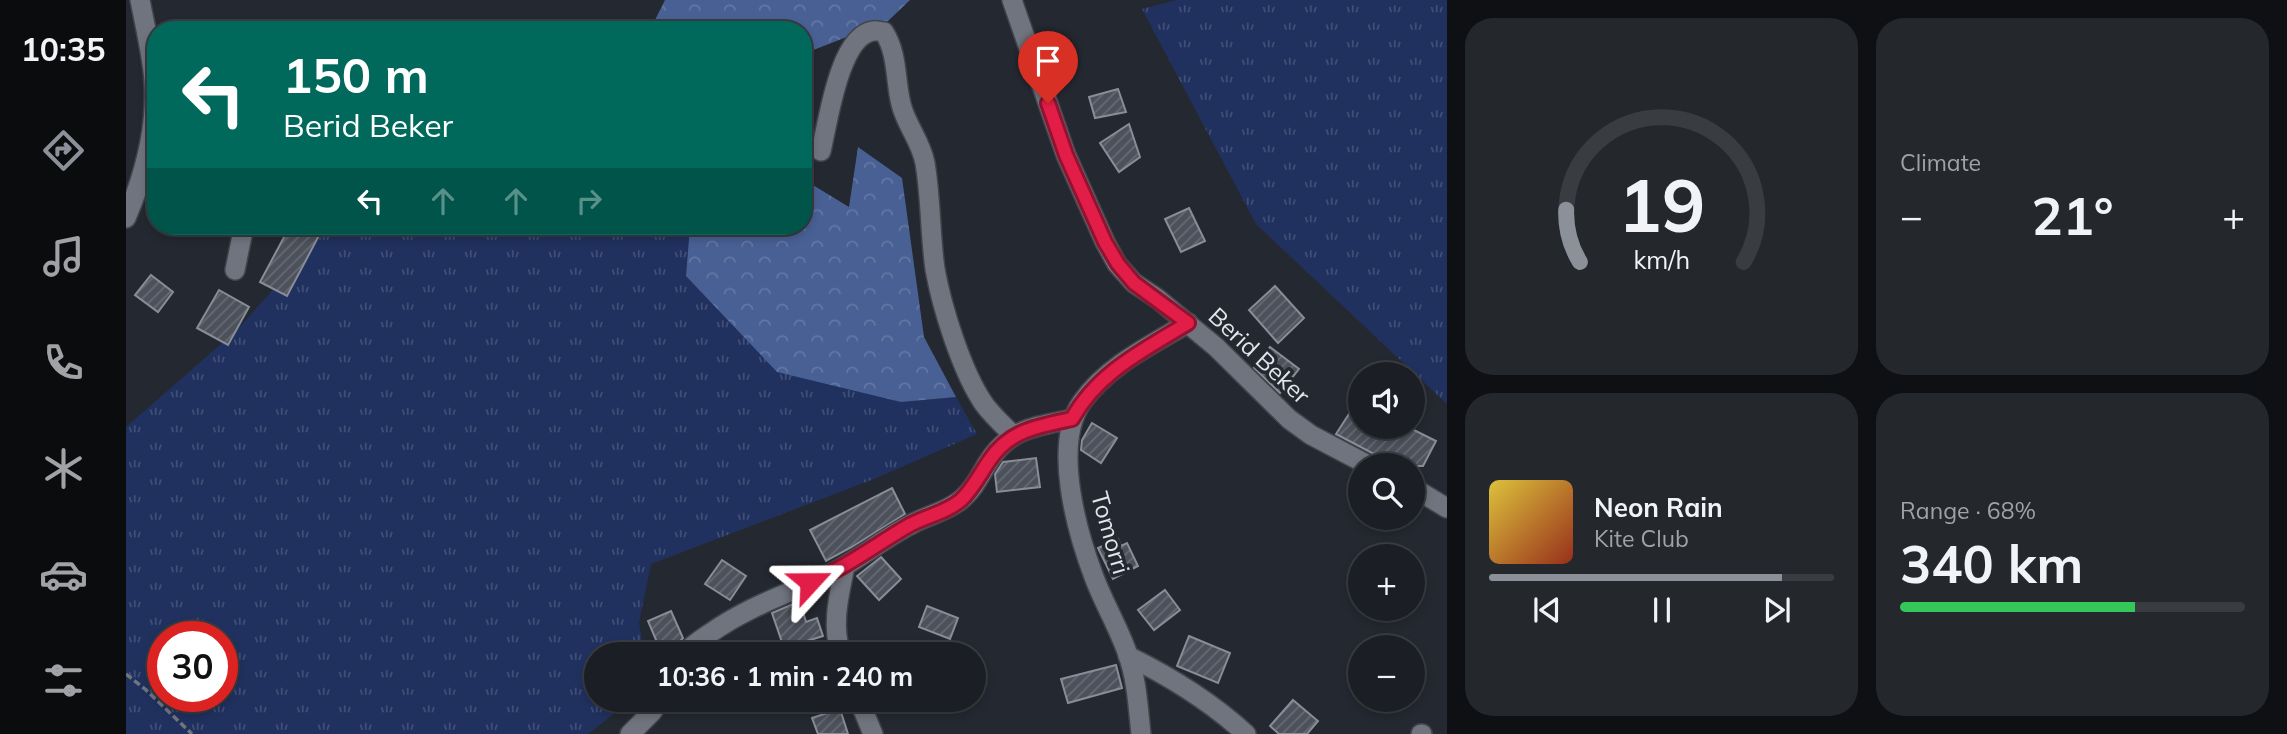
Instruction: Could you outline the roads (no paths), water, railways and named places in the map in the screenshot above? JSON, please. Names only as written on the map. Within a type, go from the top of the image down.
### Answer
[{"type":"street","points":[[140,0],[147,40]]},
{"type":"street","name":"Berid Beker","points":[[1012,0],[1066,155],[1105,242],[1118,264],[1134,283],[1188,323],[1244,373],[1289,419],[1311,435],[1348,454]]},
{"type":"street","points":[[821,151],[846,54],[858,38],[873,31],[884,32],[891,43],[901,105],[920,144],[925,161],[936,270],[950,324],[975,388],[985,405],[1013,435]]},
{"type":"street","points":[[126,218],[147,164]]},
{"type":"street","points":[[235,270],[242,235]]},
{"type":"street","points":[[700,642],[729,620],[845,566],[911,524],[959,502],[973,487],[1000,446],[1013,435],[1032,427],[1072,419],[1091,390],[1113,370],[1188,323]]},
{"type":"street","name":"Tomorri","points":[[1072,419],[1068,441],[1074,508],[1095,580],[1114,617],[1136,682],[1141,734]]},
{"type":"street","points":[[1425,495],[1447,508]]},
{"type":"street","points":[[839,642],[836,607],[845,566]]},
{"type":"street","points":[[1128,656],[1194,692],[1219,709],[1246,734]]},
{"type":"street","points":[[630,734],[652,712]]},
{"type":"street","points":[[864,712],[873,734]]}]
